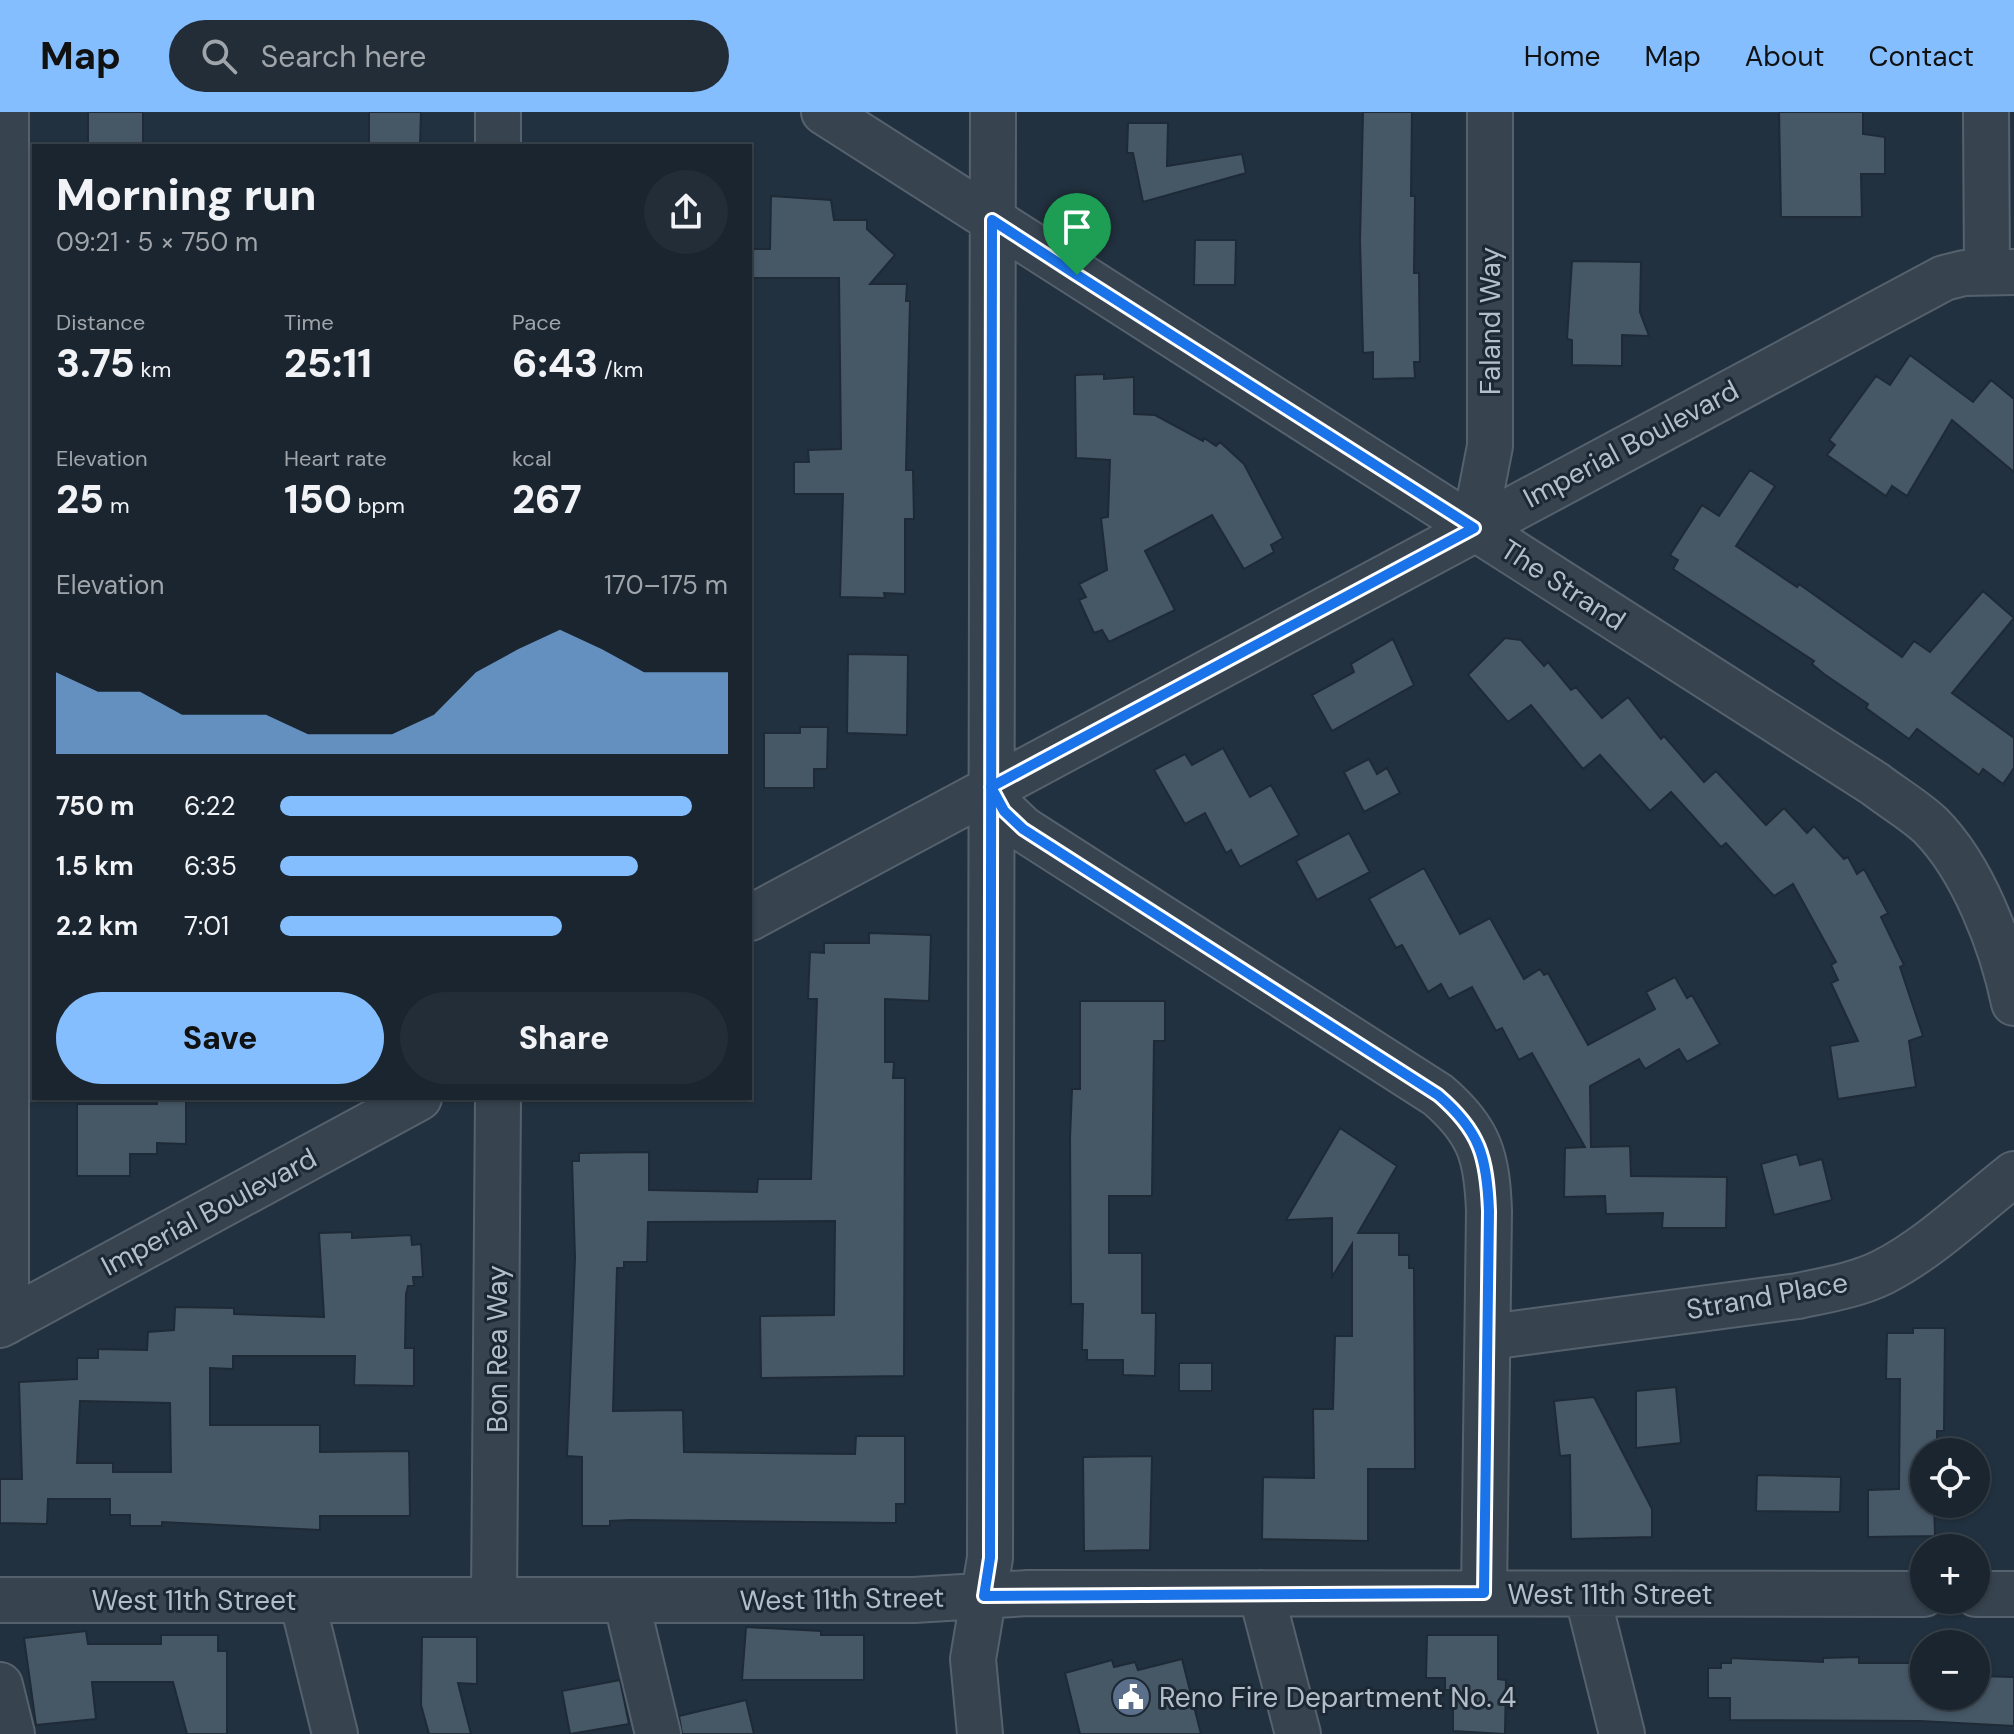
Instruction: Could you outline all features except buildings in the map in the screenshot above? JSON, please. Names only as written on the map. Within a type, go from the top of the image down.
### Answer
[{"type":"street","points":[[3,1324],[13,479],[6,112]]},
{"type":"street","points":[[498,112],[498,144]]},
{"type":"street","name":"The Strand","points":[[824,112],[1875,784],[1930,826],[1984,907],[2012,983]]},
{"type":"street","points":[[980,1734],[973,1659],[990,1558],[993,112]]},
{"type":"street","name":"Faland Way","points":[[1474,528],[1490,446],[1490,112]]},
{"type":"street","points":[[1986,112],[2000,272]]},
{"type":"street","name":"Imperial Boulevard","points":[[752,917],[1944,278],[2000,272]]},
{"type":"street","points":[[991,787],[1004,811],[1023,829],[1438,1095],[1461,1115],[1480,1144],[1487,1174],[1489,1337],[1484,1593]]},
{"type":"street","name":"Imperial Boulevard","points":[[3,1324],[415,1100]]},
{"type":"street","name":"Bon Rea Way","points":[[494,1599],[498,1100]]},
{"type":"street","name":"Strand Place","points":[[1489,1337],[1798,1296],[1842,1286],[1882,1272],[1911,1254],[2014,1174]]},
{"type":"street","points":[[1261,1593],[1298,1734]]},
{"type":"street","name":"West 11th Street","points":[[0,1600],[914,1600],[984,1596],[1261,1593],[1910,1594]]},
{"type":"street","points":[[1587,1594],[1622,1734]]},
{"type":"street","points":[[1990,1594],[2014,1594]]},
{"type":"street","points":[[302,1600],[335,1734]]},
{"type":"street","points":[[626,1600],[658,1734]]},
{"type":"street","points":[[0,1685],[12,1734]]},
{"type":"place","name":"Reno Fire Department No. 4","points":[[1131,1697]]},
{"type":"route","points":[[1077,275],[992,220],[990,1558],[984,1596],[1028,1593],[1484,1593],[1489,1211],[1487,1174],[1480,1144],[1461,1115],[1438,1095],[1023,829],[1004,811],[991,787],[1474,528],[1077,275]]}]
